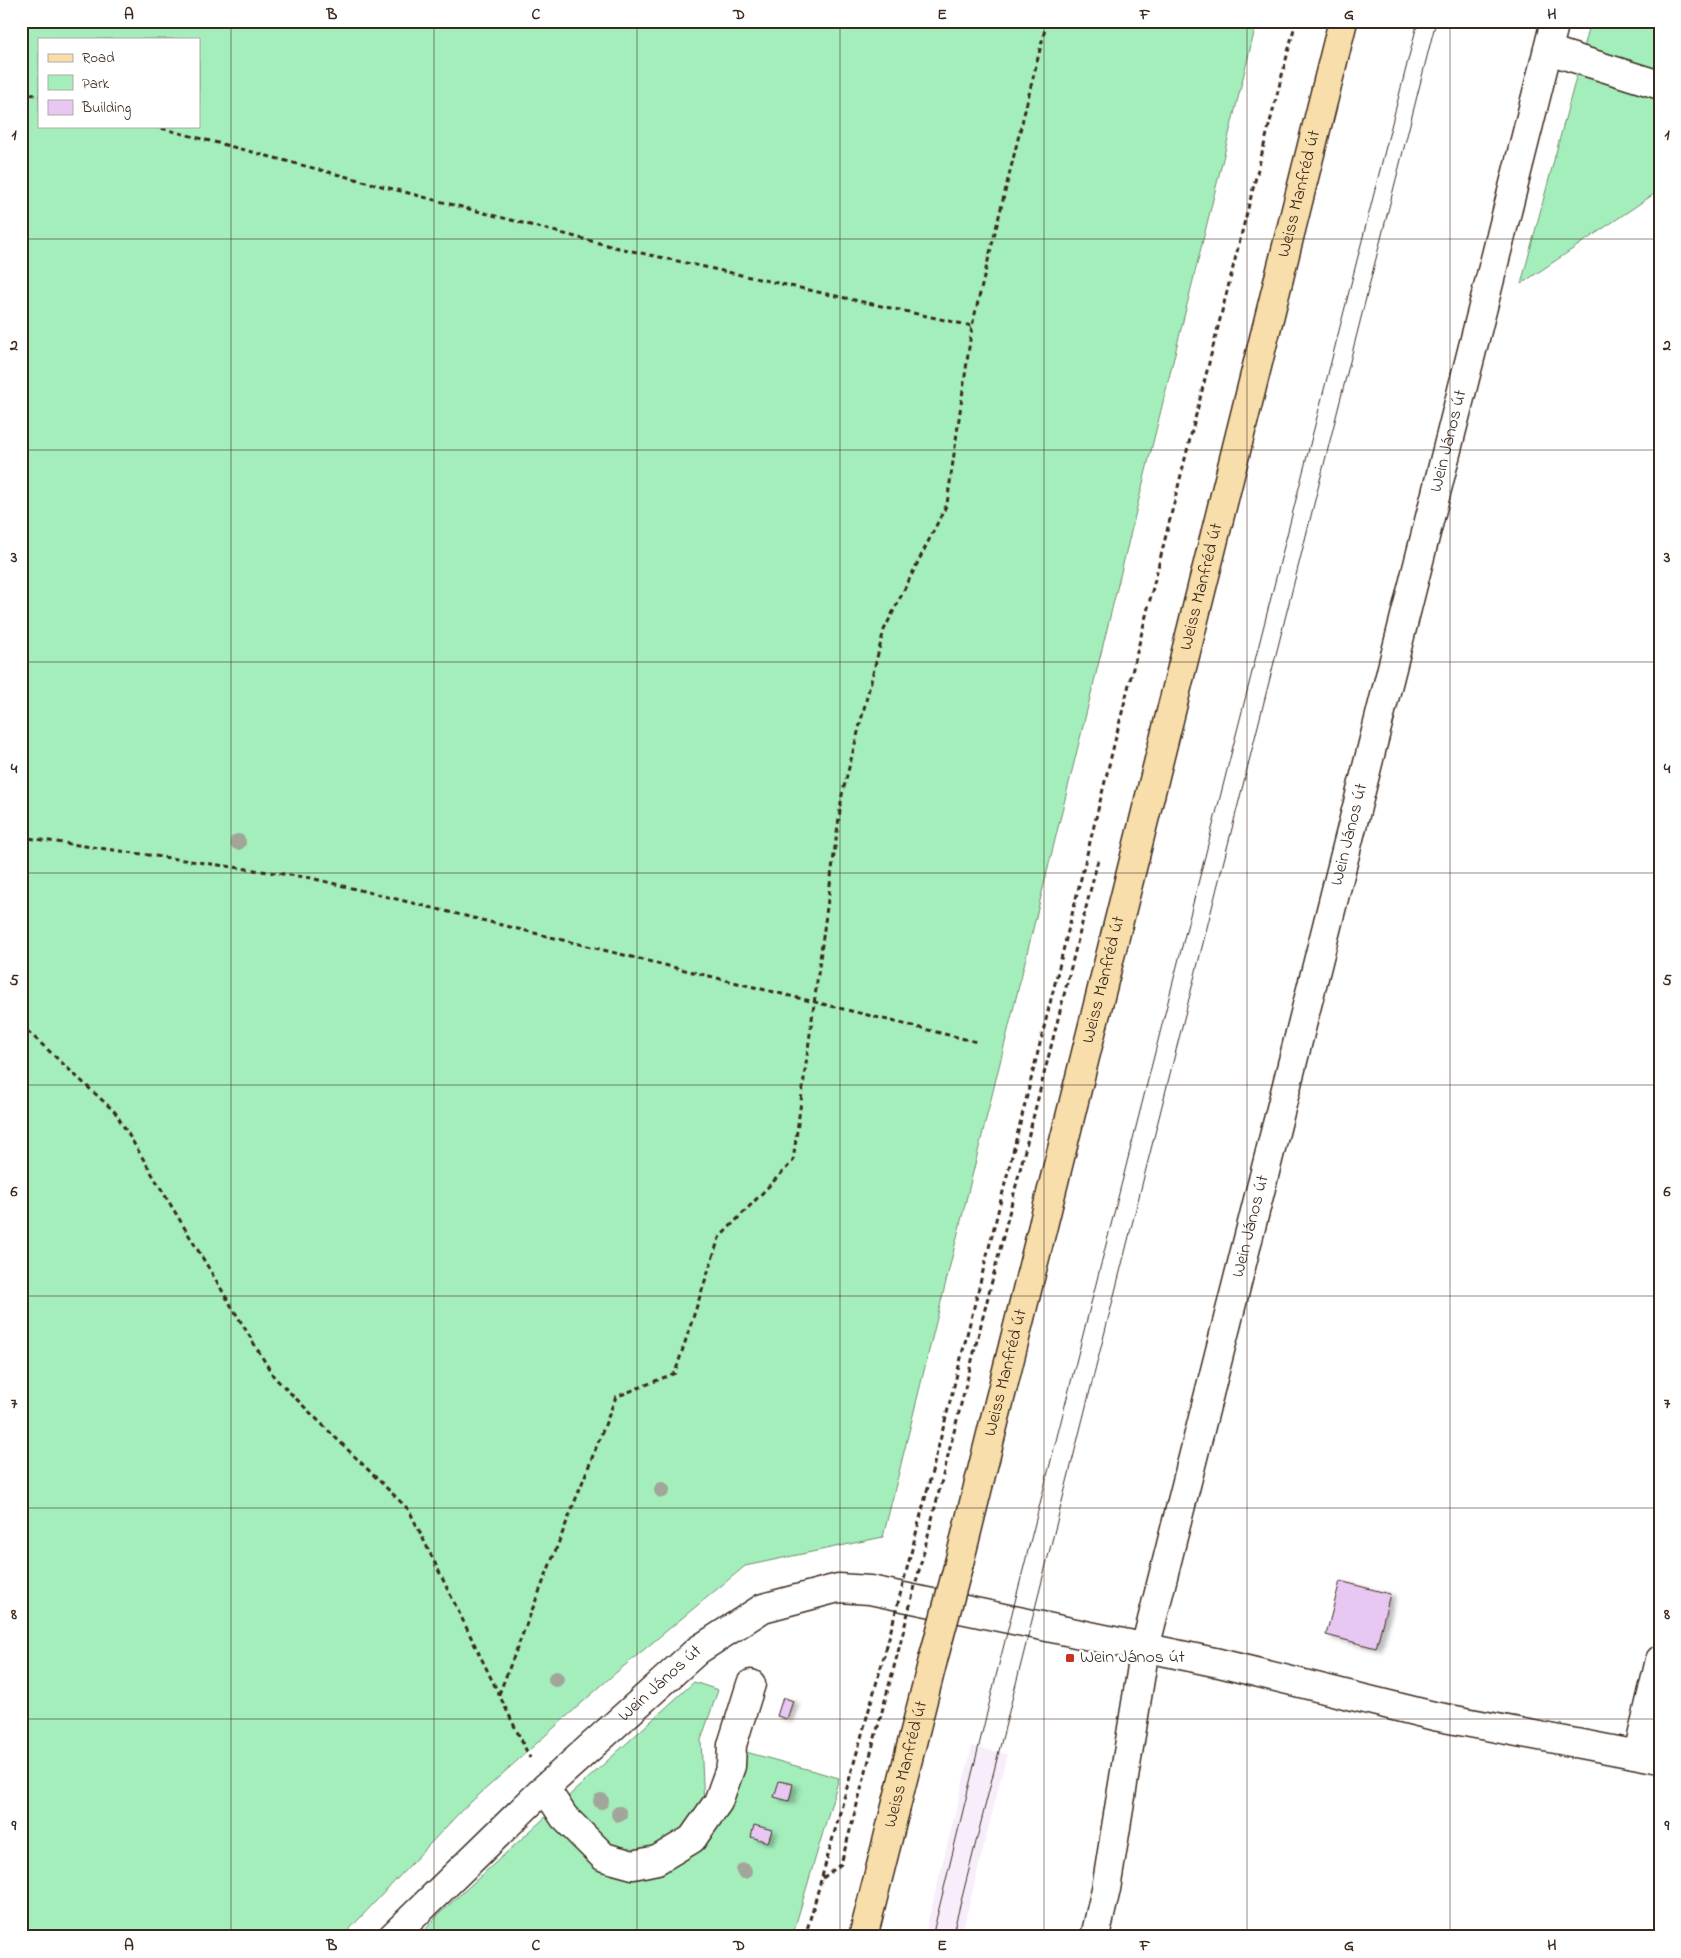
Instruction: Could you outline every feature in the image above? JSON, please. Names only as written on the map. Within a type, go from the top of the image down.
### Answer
[{"type":"main road","name":"Weiss Manfréd út","points":[[863,1937],[932,1660],[959,1563],[1343,21]]},
{"type":"street","name":"Wein János út","points":[[1145,1648],[1555,21]]},
{"type":"street","points":[[1548,50],[1660,85]]},
{"type":"street","name":"Wein János út","points":[[392,1937],[545,1788],[698,1650],[763,1608],[838,1588],[870,1590],[1219,1663],[1434,1716],[1649,1756]]},
{"type":"street","points":[[1096,1937],[1106,1889],[1145,1648]]},
{"type":"street","points":[[1649,1756],[1660,1660]]},
{"type":"street","points":[[545,1788],[564,1817],[604,1857],[633,1865],[657,1860],[692,1839],[718,1802],[731,1766],[732,1745],[751,1684]]},
{"type":"path","points":[[499,1694],[616,1397],[675,1373],[719,1238],[793,1161],[842,794],[884,630],[947,504],[972,326],[1047,21]]},
{"type":"path","points":[[805,1937],[886,1649],[985,1268],[1296,21]]},
{"type":"path","points":[[21,92],[38,96]]},
{"type":"path","points":[[161,128],[614,247],[972,326]]},
{"type":"path","points":[[21,838],[311,878],[977,1042]]},
{"type":"path","points":[[21,1004],[23,1026],[116,1112],[274,1377],[408,1510],[545,1788]]},
{"type":"path","points":[[823,1878],[841,1864],[923,1556]]},
{"type":"shaded area","points":[[972,1746],[1007,1754],[961,1937],[924,1937]]},
{"type":"green space","points":[[21,21],[1257,21],[883,1537],[745,1566],[612,1676],[462,1810],[342,1937],[21,1937]]},
{"type":"green space","points":[[1591,21],[1660,21],[1660,190],[1521,284]]},
{"type":"green space","points":[[694,1682],[718,1690],[701,1740],[705,1828],[746,1752],[839,1778],[792,1937],[419,1937],[439,1914]]},
{"type":"building","points":[[1340,1581],[1390,1594],[1376,1648],[1326,1635]]},
{"type":"building","points":[[783,1697],[793,1701],[787,1719],[777,1716]]},
{"type":"building","points":[[779,1781],[793,1784],[789,1801],[774,1797]]},
{"type":"building","points":[[754,1825],[772,1830],[768,1842],[751,1837]]},
{"type":"tram line","points":[[932,1937],[996,1676],[1418,21]]},
{"type":"tram line","points":[[952,1937],[1436,21]]},
{"type":"place","name":"Wein János út","points":[[1070,1658]]}]
